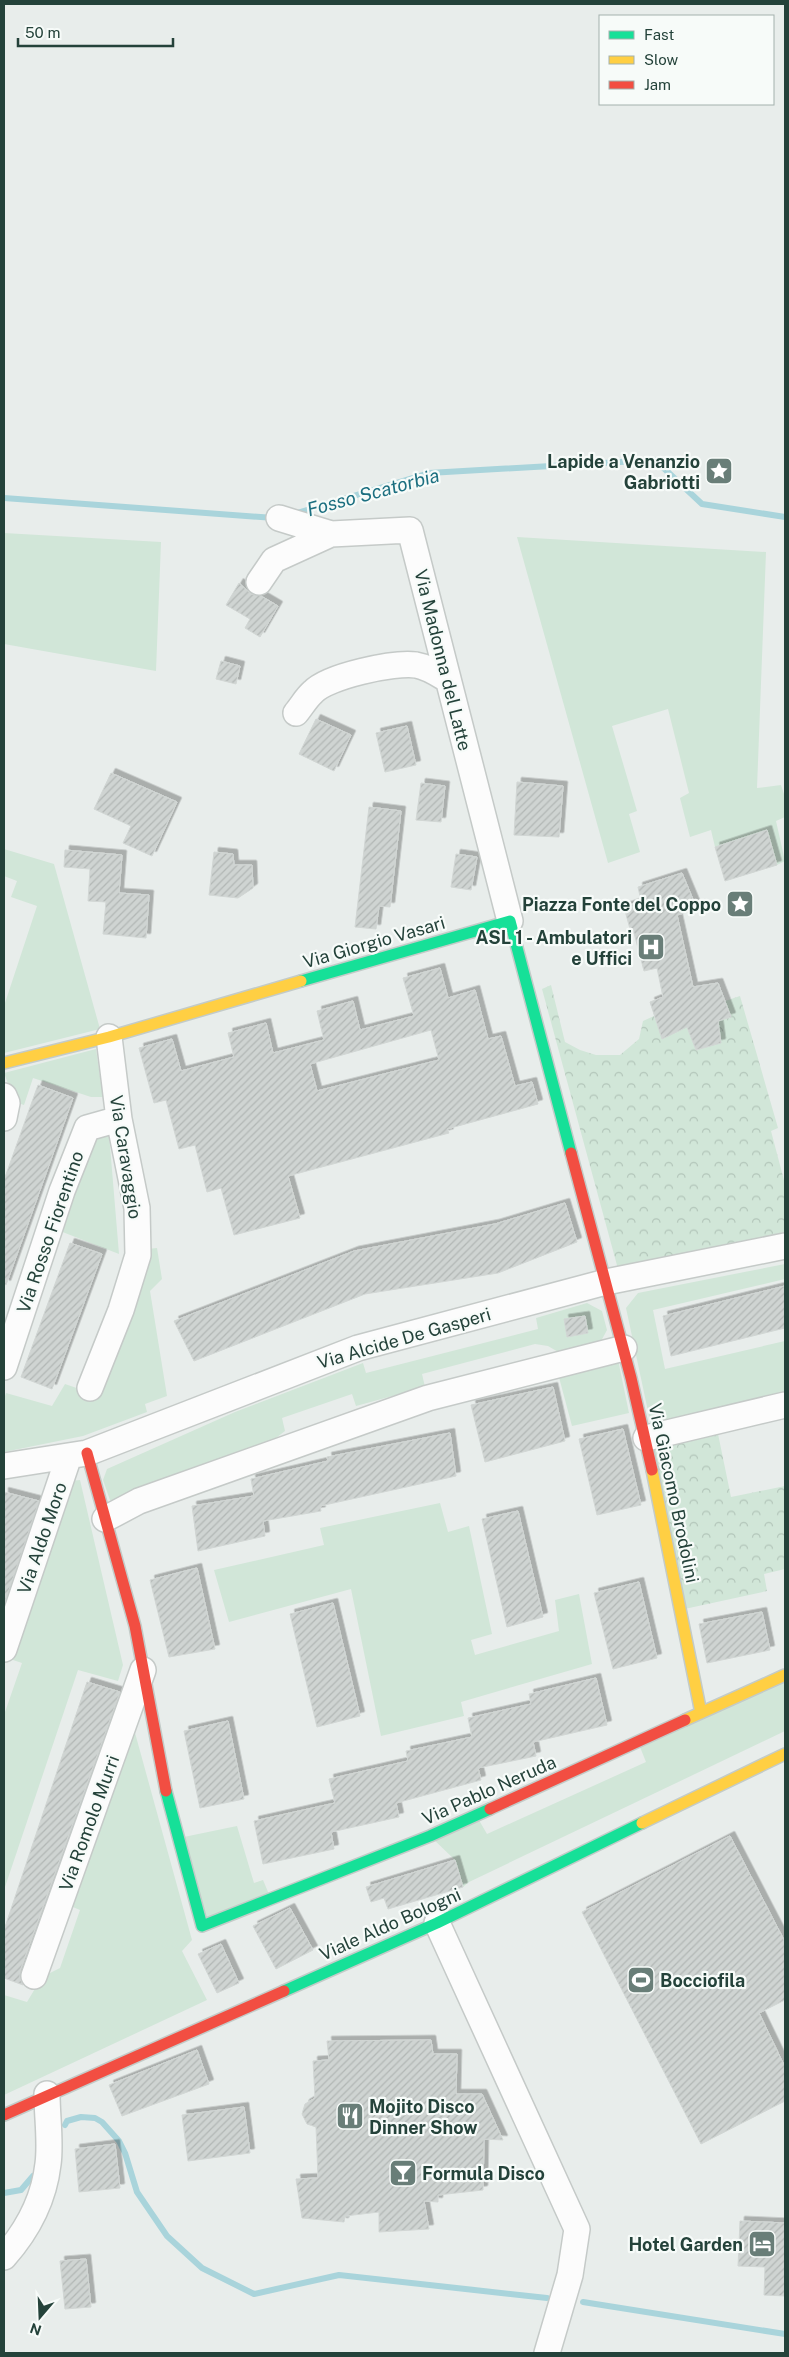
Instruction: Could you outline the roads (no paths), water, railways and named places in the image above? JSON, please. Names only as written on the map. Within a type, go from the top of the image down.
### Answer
[{"type":"street","name":"Via Madonna del Latte","points":[[279,518],[331,534],[410,530],[510,921]]},
{"type":"street","points":[[259,582],[274,560],[331,534]]},
{"type":"street","points":[[296,713],[313,691],[328,681],[378,668],[416,665],[433,671],[448,680]]},
{"type":"street","points":[[510,921],[606,1282]]},
{"type":"street","name":"Via Giorgio Vasari","points":[[4,1063],[109,1037],[510,921]]},
{"type":"street","name":"Via Caravaggio","points":[[90,1388],[121,1310],[138,1255],[137,1208],[118,1119],[109,1037]]},
{"type":"street","points":[[4,1096],[7,1103],[4,1118]]},
{"type":"street","name":"Via Rosso Fiorentino","points":[[4,1367],[62,1191],[87,1128],[118,1119]]},
{"type":"street","name":"Via Alcide De Gasperi","points":[[4,1466],[78,1454],[346,1352],[606,1282],[785,1246]]},
{"type":"street","name":"Via Giacomo Brodolini","points":[[606,1282],[646,1438],[701,1713]]},
{"type":"street","points":[[105,1519],[139,1501],[428,1398],[624,1348]]},
{"type":"street","points":[[646,1438],[785,1405]]},
{"type":"street","points":[[78,1454],[105,1519],[135,1626],[144,1670]]},
{"type":"street","name":"Via Aldo Moro","points":[[4,1649],[78,1454]]},
{"type":"street","name":"Via Pablo Neruda","points":[[144,1670],[167,1797],[202,1926],[436,1834],[785,1675]]},
{"type":"street","name":"Via Romolo Murri","points":[[34,1976],[144,1670]]},
{"type":"street","name":"Viale Aldo Bologni","points":[[4,2115],[47,2094],[437,1923],[785,1754]]},
{"type":"street","points":[[437,1923],[576,2229],[570,2275],[547,2353]]},
{"type":"street","points":[[4,2257],[23,2233],[43,2188],[49,2162],[47,2094]]},
{"type":"waterway","name":"Fosso Scatorbia","points":[[294,514],[429,473],[655,460],[702,504],[785,517]]},
{"type":"waterway","name":"Fosso Scatorbia","points":[[4,498],[274,518]]},
{"type":"waterway","points":[[65,2125],[67,2121],[81,2117],[95,2118],[102,2122],[119,2141],[125,2153],[137,2192],[167,2236],[202,2268],[254,2294],[339,2275],[547,2298]]},
{"type":"waterway","points":[[4,2193],[21,2190],[33,2176]]},
{"type":"waterway","points":[[583,2302],[785,2334]]},
{"type":"place","name":"Lapide a Venanzio Gabriotti","points":[[719,471]]},
{"type":"place","name":"Piazza Fonte del Coppo","points":[[740,904]]},
{"type":"place","name":"ASL 1 - Ambulatori e Uffici","points":[[651,947]]},
{"type":"place","name":"Bocciofila","points":[[641,1980]]},
{"type":"place","name":"Mojito Disco Dinner Show","points":[[350,2116]]},
{"type":"place","name":"Formula Disco","points":[[403,2173]]},
{"type":"place","name":"Hotel Garden","points":[[762,2244]]}]
